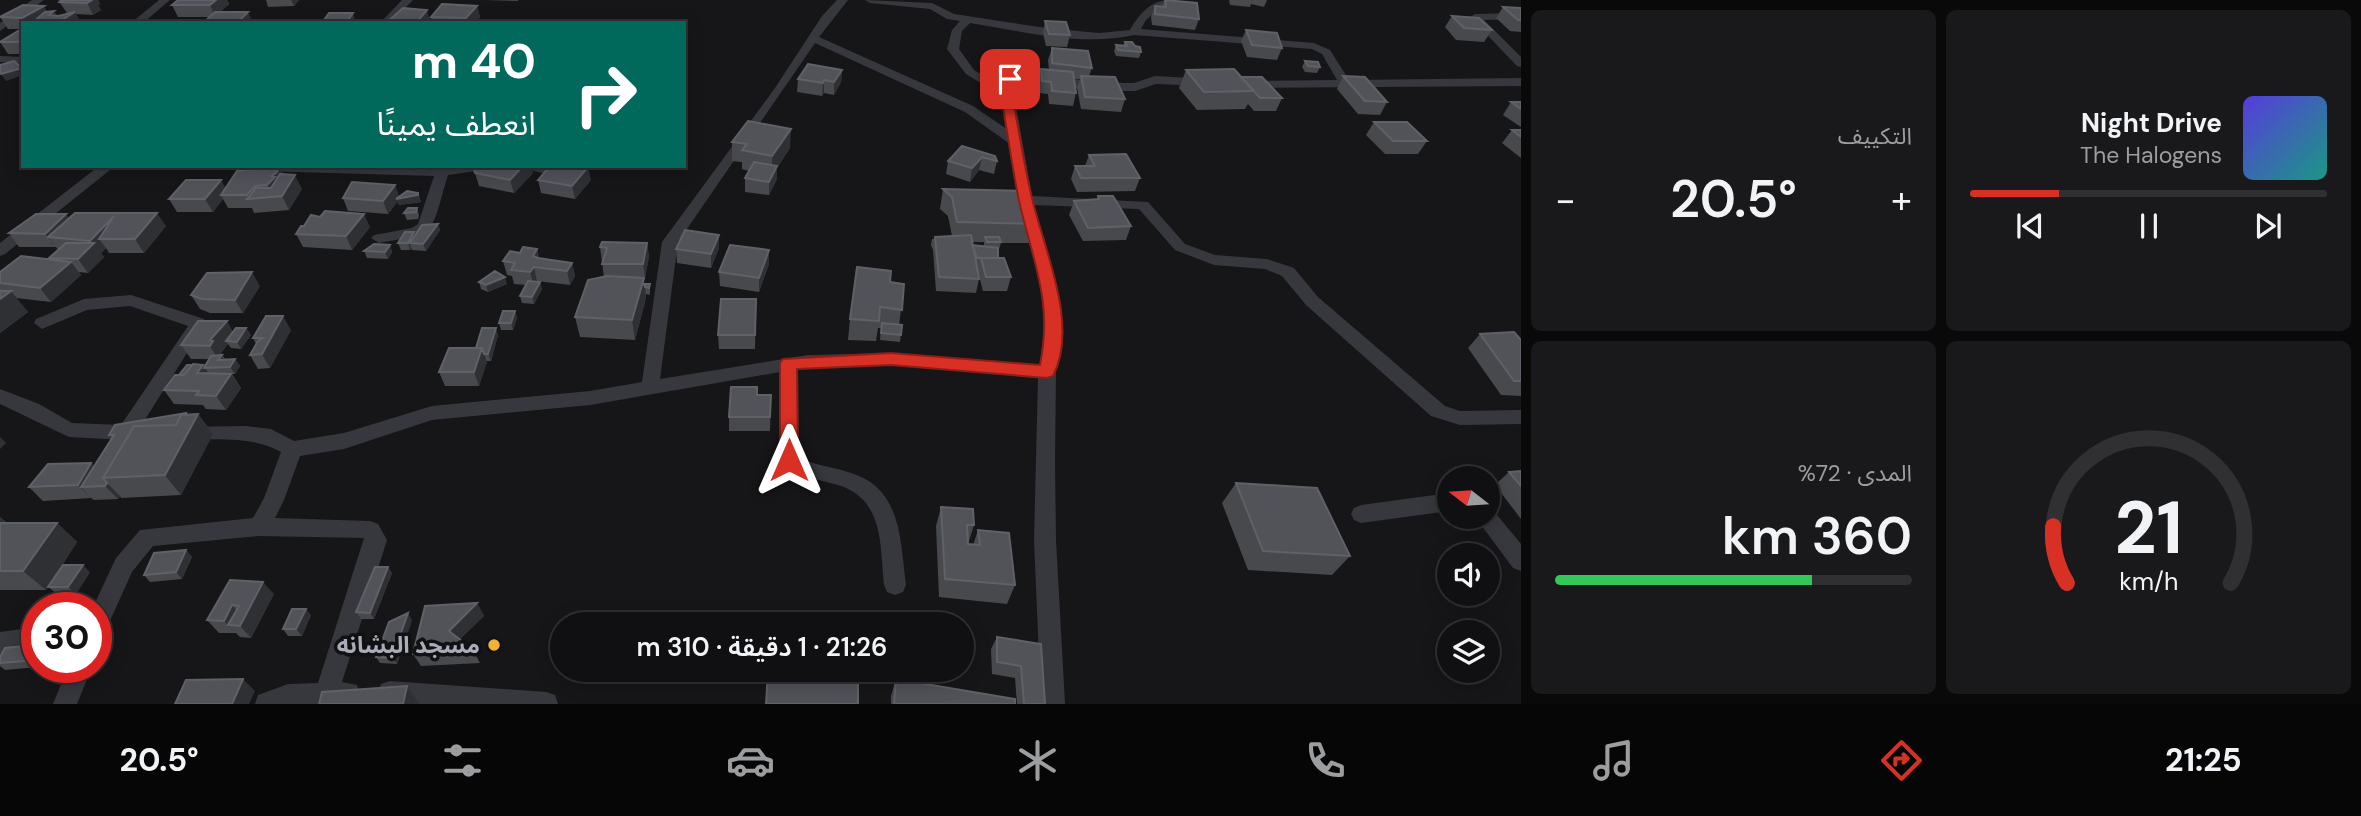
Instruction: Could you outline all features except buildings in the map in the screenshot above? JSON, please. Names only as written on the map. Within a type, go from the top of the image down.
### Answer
[{"type":"street","points":[[0,28],[38,0]]},
{"type":"street","points":[[139,21],[165,0]]},
{"type":"street","points":[[387,21],[408,0]]},
{"type":"street","points":[[650,388],[670,242],[767,108],[832,10],[843,0]]},
{"type":"street","points":[[870,0],[932,6],[945,16],[1104,37],[1118,37],[1134,32],[1314,46],[1326,52],[1346,85]]},
{"type":"street","points":[[1134,32],[1142,18],[1166,0]]},
{"type":"street","points":[[1521,16],[1475,16],[1521,64]]},
{"type":"street","points":[[968,19],[957,30],[953,49],[970,72],[1006,95]]},
{"type":"street","points":[[813,38],[969,109],[1016,142]]},
{"type":"street","points":[[0,59],[21,60]]},
{"type":"street","points":[[1054,704],[1045,540],[1047,372],[1054,339],[1053,304],[1026,200],[1006,95],[1006,82],[1013,78],[1135,87],[1155,80],[1346,85],[1521,82]]},
{"type":"street","points":[[0,251],[105,168]]},
{"type":"street","points":[[299,168],[442,172],[469,168]]},
{"type":"street","points":[[545,168],[582,173]]},
{"type":"street","points":[[379,238],[416,232],[425,226],[442,172]]},
{"type":"street","points":[[1026,200],[1143,205],[1181,247],[1198,255],[1223,261],[1267,264],[1288,272],[1312,301],[1438,411],[1460,418],[1521,417]]},
{"type":"street","points":[[42,323],[84,305],[131,300],[198,323],[126,433]]},
{"type":"street","points":[[0,396],[32,409],[69,430],[246,433],[271,436],[292,449],[344,442],[432,413],[531,405],[650,388],[789,363],[891,359],[1047,372]]},
{"type":"street","points":[[789,363],[789,460],[794,466],[858,482],[873,493],[881,503],[886,517],[895,585]]},
{"type":"street","points":[[259,527],[274,500],[292,449]]},
{"type":"street","points":[[1362,514],[1437,504]]},
{"type":"street","points":[[112,592],[137,546],[148,537],[259,527],[362,529],[374,534],[376,540],[326,695]]},
{"type":"street","points":[[1496,529],[1521,561]]},
{"type":"street","points":[[0,643],[21,640]]},
{"type":"street","points":[[65,704],[74,683]]},
{"type":"street","points":[[267,704],[288,696],[388,693],[546,704]]},
{"type":"place","name":"مسجد البشانه","points":[[494,645]]},
{"type":"route","points":[[789,460],[789,363],[808,360],[891,359],[1047,372],[1054,339],[1053,304],[1026,200],[1012,112],[1006,95],[1006,82],[1010,79]]}]
